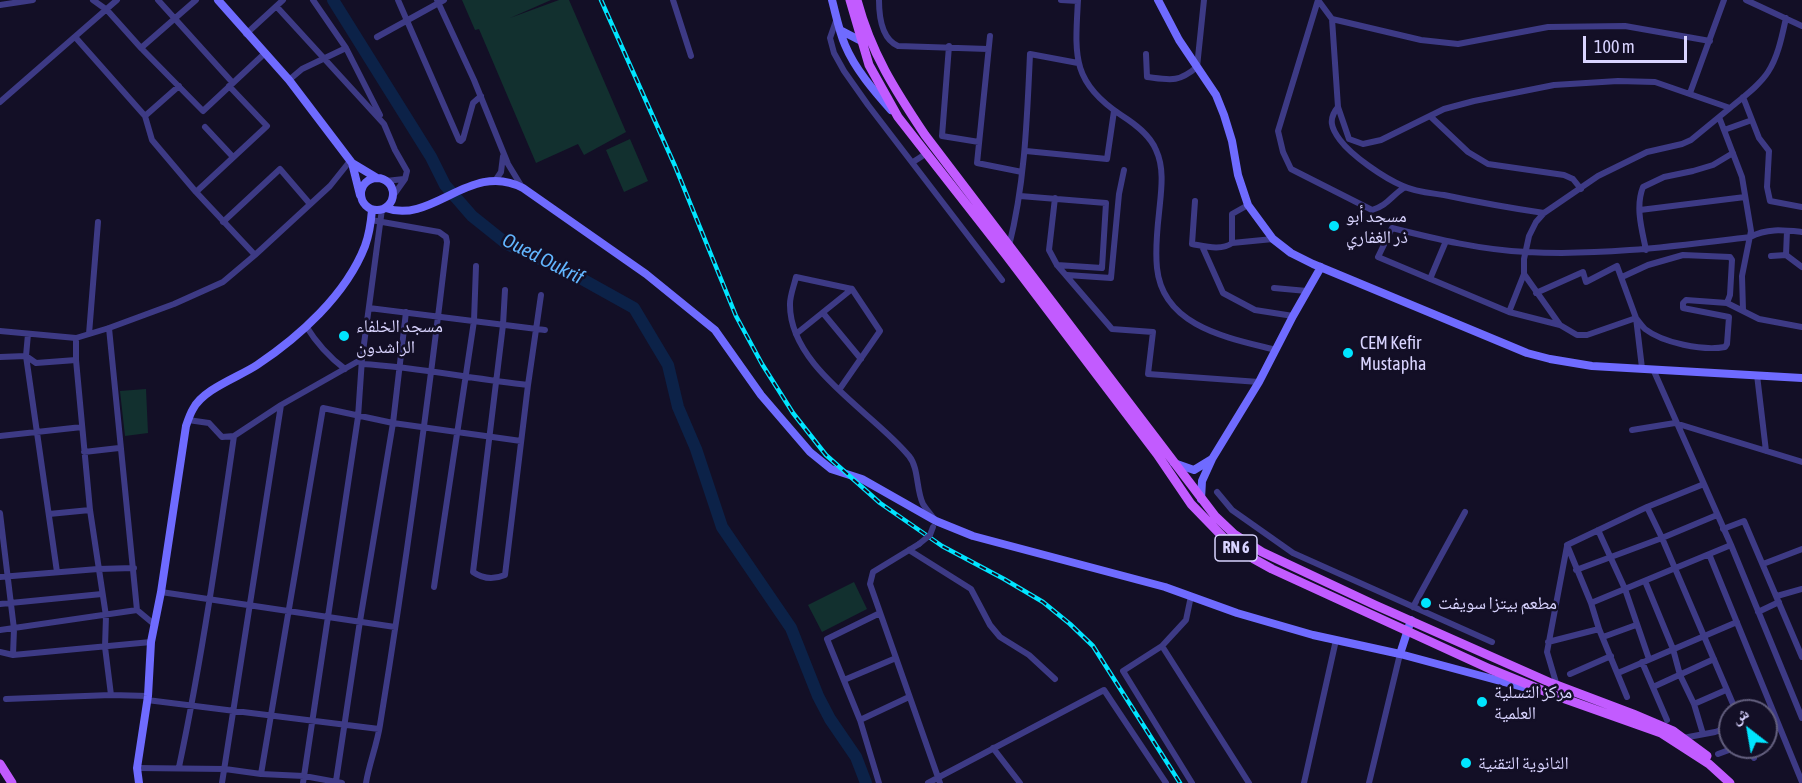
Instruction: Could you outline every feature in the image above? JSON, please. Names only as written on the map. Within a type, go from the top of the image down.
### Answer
[{"type":"main road","name":"RN 6","points":[[850,0],[860,40],[875,78],[898,117],[1003,242],[1006,255],[1208,524],[1254,559],[1407,632],[1661,733],[1702,759],[1730,783]]},
{"type":"main road","name":"RN 6","points":[[859,3],[873,48],[888,80],[925,135],[1003,242],[1187,481],[1215,516],[1234,534],[1262,552],[1475,649],[1555,690],[1633,714],[1673,731],[1739,783]]},
{"type":"main road","points":[[0,764],[12,783]]},
{"type":"street","points":[[2,3],[33,0]]},
{"type":"street","points":[[93,0],[107,10],[203,111],[264,54]]},
{"type":"street","points":[[0,102],[117,0]]},
{"type":"street","points":[[158,0],[267,126],[196,192]]},
{"type":"street","points":[[141,48],[196,0]]},
{"type":"street","points":[[218,0],[289,80],[351,162],[365,206],[372,210],[384,208],[398,210],[428,205],[474,184],[495,181],[512,182],[523,188],[646,274],[715,330],[761,395],[810,452],[831,469],[862,479],[934,524],[1166,587],[1238,613],[1336,640],[1555,690],[1547,652],[1567,545]]},
{"type":"street","points":[[246,34],[283,0]]},
{"type":"street","points":[[303,780],[358,417],[362,362],[381,222],[384,208],[405,179],[406,169],[346,48],[314,0]]},
{"type":"street","points":[[398,0],[454,131],[461,141],[472,103],[481,96]]},
{"type":"street","points":[[673,0],[691,56]]},
{"type":"street","points":[[832,0],[840,30],[854,63],[898,117]]},
{"type":"street","points":[[879,0],[883,30],[891,43],[898,46],[988,49]]},
{"type":"street","points":[[1061,0],[1078,1],[1078,63],[1083,80],[1096,98],[1131,121],[1152,141],[1162,161],[1156,239],[1157,270],[1167,297],[1179,312],[1202,329],[1276,350]]},
{"type":"street","points":[[1158,0],[1179,40],[1216,95],[1232,141],[1238,175],[1248,205],[1274,239],[1291,253],[1527,353],[1550,360],[1592,366],[1802,378]]},
{"type":"street","points":[[1146,54],[1147,77],[1175,80],[1188,75],[1197,68],[1204,0]]},
{"type":"street","points":[[1318,0],[1332,19],[1338,107],[1349,139],[1363,144],[1381,140],[1444,109],[1554,86],[1618,81],[1655,82],[1730,108]]},
{"type":"street","points":[[1318,0],[1278,131],[1283,152],[1291,169],[1372,210],[1385,206],[1395,194],[1405,187]]},
{"type":"street","points":[[1690,93],[1724,0]]},
{"type":"street","points":[[1746,0],[1802,26]]},
{"type":"street","points":[[377,37],[407,22],[440,1],[503,152],[514,176],[523,188]]},
{"type":"street","points":[[277,7],[384,124]]},
{"type":"street","points":[[837,17],[830,38],[839,62],[868,105],[1002,280]]},
{"type":"street","points":[[1509,312],[1524,274],[1525,252],[1529,236],[1544,213],[1598,176],[1632,159],[1647,152],[1691,140],[1743,97],[1768,72],[1779,47],[1786,18]]},
{"type":"street","points":[[1332,19],[1421,40],[1458,44],[1548,27],[1625,26],[1710,41]]},
{"type":"street","points":[[840,30],[873,48]]},
{"type":"street","points":[[990,36],[977,163],[1022,172]]},
{"type":"street","points":[[76,38],[145,116],[152,140],[196,192],[255,255]]},
{"type":"street","points":[[949,46],[942,136],[979,142]]},
{"type":"street","points":[[289,80],[302,69],[346,48]]},
{"type":"street","points":[[1003,242],[1020,196],[1026,151],[1030,54],[1078,63]]},
{"type":"street","points":[[145,116],[179,86]]},
{"type":"street","points":[[1743,97],[1759,138],[1768,151],[1767,187],[1770,201],[1802,207]]},
{"type":"street","points":[[1338,107],[1332,114],[1331,122],[1335,134],[1344,146],[1387,178],[1405,187],[1501,207],[1544,213]]},
{"type":"street","points":[[1026,151],[1107,159],[1114,111]]},
{"type":"street","points":[[1430,116],[1468,152],[1488,164],[1564,175],[1573,179],[1581,189]]},
{"type":"street","points":[[1719,117],[1742,177],[1751,231],[1742,276],[1743,310]]},
{"type":"street","points":[[1724,130],[1752,120]]},
{"type":"street","points":[[205,127],[232,157]]},
{"type":"street","points":[[495,181],[501,172],[503,152]]},
{"type":"street","points":[[913,162],[927,153]]},
{"type":"street","points":[[1647,250],[1640,210],[1642,188],[1664,177],[1713,165],[1733,153]]},
{"type":"street","points":[[351,162],[382,179],[391,186],[393,197],[411,208]]},
{"type":"street","points":[[0,331],[76,338],[186,299],[223,282],[337,179],[351,162]]},
{"type":"street","points":[[223,222],[280,169],[310,204]]},
{"type":"street","points":[[1067,275],[1111,278],[1119,194],[1124,170]]},
{"type":"street","points":[[360,195],[365,183],[382,179],[405,179]]},
{"type":"street","points":[[1020,196],[1106,203],[1102,268],[1057,265]]},
{"type":"street","points":[[1640,210],[1746,197]]},
{"type":"street","points":[[1055,198],[1049,250],[1057,265],[1112,329],[1153,332],[1148,374],[1258,382]]},
{"type":"street","points":[[1195,201],[1192,244],[1227,247],[1232,243],[1274,239]]},
{"type":"street","points":[[1232,243],[1232,214],[1248,205]]},
{"type":"street","points":[[139,783],[137,768],[152,642],[188,420],[193,407],[203,396],[256,365],[322,311],[355,267],[365,245],[372,210]]},
{"type":"street","points":[[366,783],[379,729],[395,627],[432,372],[446,237],[439,232],[371,220]]},
{"type":"street","points":[[89,334],[98,222]]},
{"type":"street","points":[[1636,318],[1578,335],[1560,325],[1509,312],[1378,257],[1392,228],[1446,241],[1525,252],[1579,253],[1647,250],[1750,237],[1761,231],[1802,232]]},
{"type":"street","points":[[1786,255],[1787,231]]},
{"type":"street","points":[[1430,279],[1446,241]]},
{"type":"street","points":[[1202,246],[1223,293],[1255,310],[1293,316]]},
{"type":"street","points":[[1622,277],[1648,265],[1683,255],[1730,257],[1732,260],[1730,295],[1727,303]]},
{"type":"street","points":[[1771,256],[1786,255],[1802,267]]},
{"type":"street","points":[[434,587],[474,321],[476,266]]},
{"type":"street","points":[[1536,294],[1583,272],[1586,282],[1617,266],[1636,318],[1642,368]]},
{"type":"street","points":[[1201,499],[1202,481],[1212,459],[1258,382],[1321,267]]},
{"type":"street","points":[[1524,274],[1560,325]]},
{"type":"street","points":[[839,390],[880,331],[852,289],[796,277],[790,302],[796,334],[810,359],[839,390],[911,458],[923,503],[934,524],[930,535],[919,544],[873,572],[870,584],[939,780]]},
{"type":"street","points":[[1274,288],[1307,291]]},
{"type":"street","points":[[796,334],[852,289]]},
{"type":"street","points":[[505,290],[503,325],[473,572],[481,578],[496,579],[505,575],[541,295]]},
{"type":"street","points":[[1636,318],[1645,329],[1682,345],[1722,348],[1727,344],[1729,317],[1686,309],[1682,306],[1686,300],[1727,303],[1759,319],[1802,327]]},
{"type":"street","points":[[369,308],[503,325],[537,327],[545,330]]},
{"type":"street","points":[[137,768],[225,769],[303,780],[339,782],[360,621],[393,423],[406,312]]},
{"type":"street","points":[[823,313],[861,359]]},
{"type":"street","points":[[306,326],[315,342],[331,359],[345,369]]},
{"type":"street","points":[[109,328],[119,448],[134,568],[136,610]]},
{"type":"street","points":[[28,334],[26,356],[57,572]]},
{"type":"street","points":[[76,338],[84,452],[90,510],[106,615],[105,647],[111,694]]},
{"type":"street","points":[[0,357],[26,356],[36,363],[76,360]]},
{"type":"street","points":[[188,420],[209,423],[222,437],[234,436],[281,405],[362,362],[528,385]]},
{"type":"street","points":[[1653,369],[1731,545],[1802,718]]},
{"type":"street","points":[[1757,375],[1767,451]]},
{"type":"street","points":[[222,783],[281,405]]},
{"type":"street","points":[[261,774],[323,408],[393,423],[521,441]]},
{"type":"street","points":[[1632,430],[1675,423],[1802,462]]},
{"type":"street","points":[[0,436],[82,427]]},
{"type":"street","points":[[179,767],[210,599],[234,436]]},
{"type":"street","points":[[84,452],[119,448]]},
{"type":"street","points":[[1179,486],[1187,481],[1194,470],[1212,459]]},
{"type":"street","points":[[1174,463],[1194,470]]},
{"type":"street","points":[[1187,481],[1202,481]]},
{"type":"street","points":[[1567,545],[1647,507],[1704,484]]},
{"type":"street","points":[[1217,492],[1232,510],[1293,553],[1492,642]]},
{"type":"street","points":[[1647,507],[1730,699]]},
{"type":"street","points":[[49,514],[90,510]]},
{"type":"street","points":[[1413,607],[1465,512]]},
{"type":"street","points":[[0,513],[3,577],[11,602],[14,655]]},
{"type":"street","points":[[1576,570],[1717,515]]},
{"type":"street","points":[[1723,529],[1744,521],[1802,657]]},
{"type":"street","points":[[1598,530],[1612,557],[1624,589],[1653,687],[1667,720]]},
{"type":"street","points":[[1567,545],[1592,603],[1599,629],[1627,697]]},
{"type":"street","points":[[1592,603],[1731,545]]},
{"type":"street","points":[[1763,564],[1802,549]]},
{"type":"street","points":[[909,550],[971,589],[990,625],[1000,637],[1029,655],[1055,679]]},
{"type":"street","points":[[1709,554],[1802,782]]},
{"type":"street","points":[[3,577],[98,568],[134,568]]},
{"type":"street","points":[[1645,581],[1673,649],[1680,675],[1694,704],[1703,734]]},
{"type":"street","points":[[1758,612],[1778,599],[1802,589]]},
{"type":"street","points":[[161,592],[395,627]]},
{"type":"street","points":[[0,604],[102,594]]},
{"type":"street","points":[[1191,596],[1186,620],[1162,646],[1123,671],[1192,783]]},
{"type":"street","points":[[0,630],[136,610],[155,625]]},
{"type":"street","points":[[879,783],[860,720],[827,639],[880,613]]},
{"type":"street","points":[[1370,783],[1400,654],[1411,620]]},
{"type":"street","points":[[1618,673],[1737,622]]},
{"type":"street","points":[[1603,637],[1636,625]]},
{"type":"street","points":[[1548,642],[1599,629]]},
{"type":"street","points":[[1475,649],[1481,638]]},
{"type":"street","points":[[1304,783],[1336,640]]},
{"type":"street","points":[[0,652],[14,655],[152,642]]},
{"type":"street","points":[[1162,646],[1249,783]]},
{"type":"street","points":[[1570,674],[1611,656]]},
{"type":"street","points":[[844,680],[896,658]]},
{"type":"street","points":[[1653,687],[1714,659]]},
{"type":"street","points":[[928,783],[939,780],[993,748],[1104,690],[1166,783]]},
{"type":"street","points":[[1694,704],[1726,690]]},
{"type":"street","points":[[6,699],[111,694],[379,729]]},
{"type":"street","points":[[860,720],[909,697]]},
{"type":"street","points":[[1683,738],[1718,730]]},
{"type":"street","points":[[993,748],[1020,783]]},
{"type":"green space","points":[[462,0],[551,0],[510,18],[559,0],[569,0],[626,132],[584,155],[578,144],[536,163],[479,29],[475,30]]},
{"type":"green space","points":[[630,139],[648,181],[624,192],[606,150]]},
{"type":"green space","points":[[146,389],[148,433],[125,436],[120,391]]},
{"type":"green space","points":[[854,582],[867,609],[822,632],[808,605]]},
{"type":"waterway","name":"Oued Oukrif","points":[[333,0],[431,157],[445,185],[472,216],[507,244],[573,274],[634,308],[668,365],[678,407],[696,449],[722,527],[791,628],[818,696],[830,719],[856,757],[866,783]]},
{"type":"railway","points":[[601,0],[675,166],[736,316],[762,364],[793,413],[826,455],[880,503],[942,546],[1043,602],[1070,624],[1093,646],[1180,783]]},
{"type":"place","name":"مسجد أبو ذر الغفاري","points":[[1334,226]]},
{"type":"place","name":"مسجد الخلفاء الراشدون","points":[[344,336]]},
{"type":"place","name":"CEM Kefir Mustapha","points":[[1348,353]]},
{"type":"place","name":"مطعم بيتزا سويفت","points":[[1426,603]]},
{"type":"place","name":"مركز التسلية العلمية","points":[[1482,702]]},
{"type":"place","name":"الثانوية التقنية","points":[[1466,763]]}]
